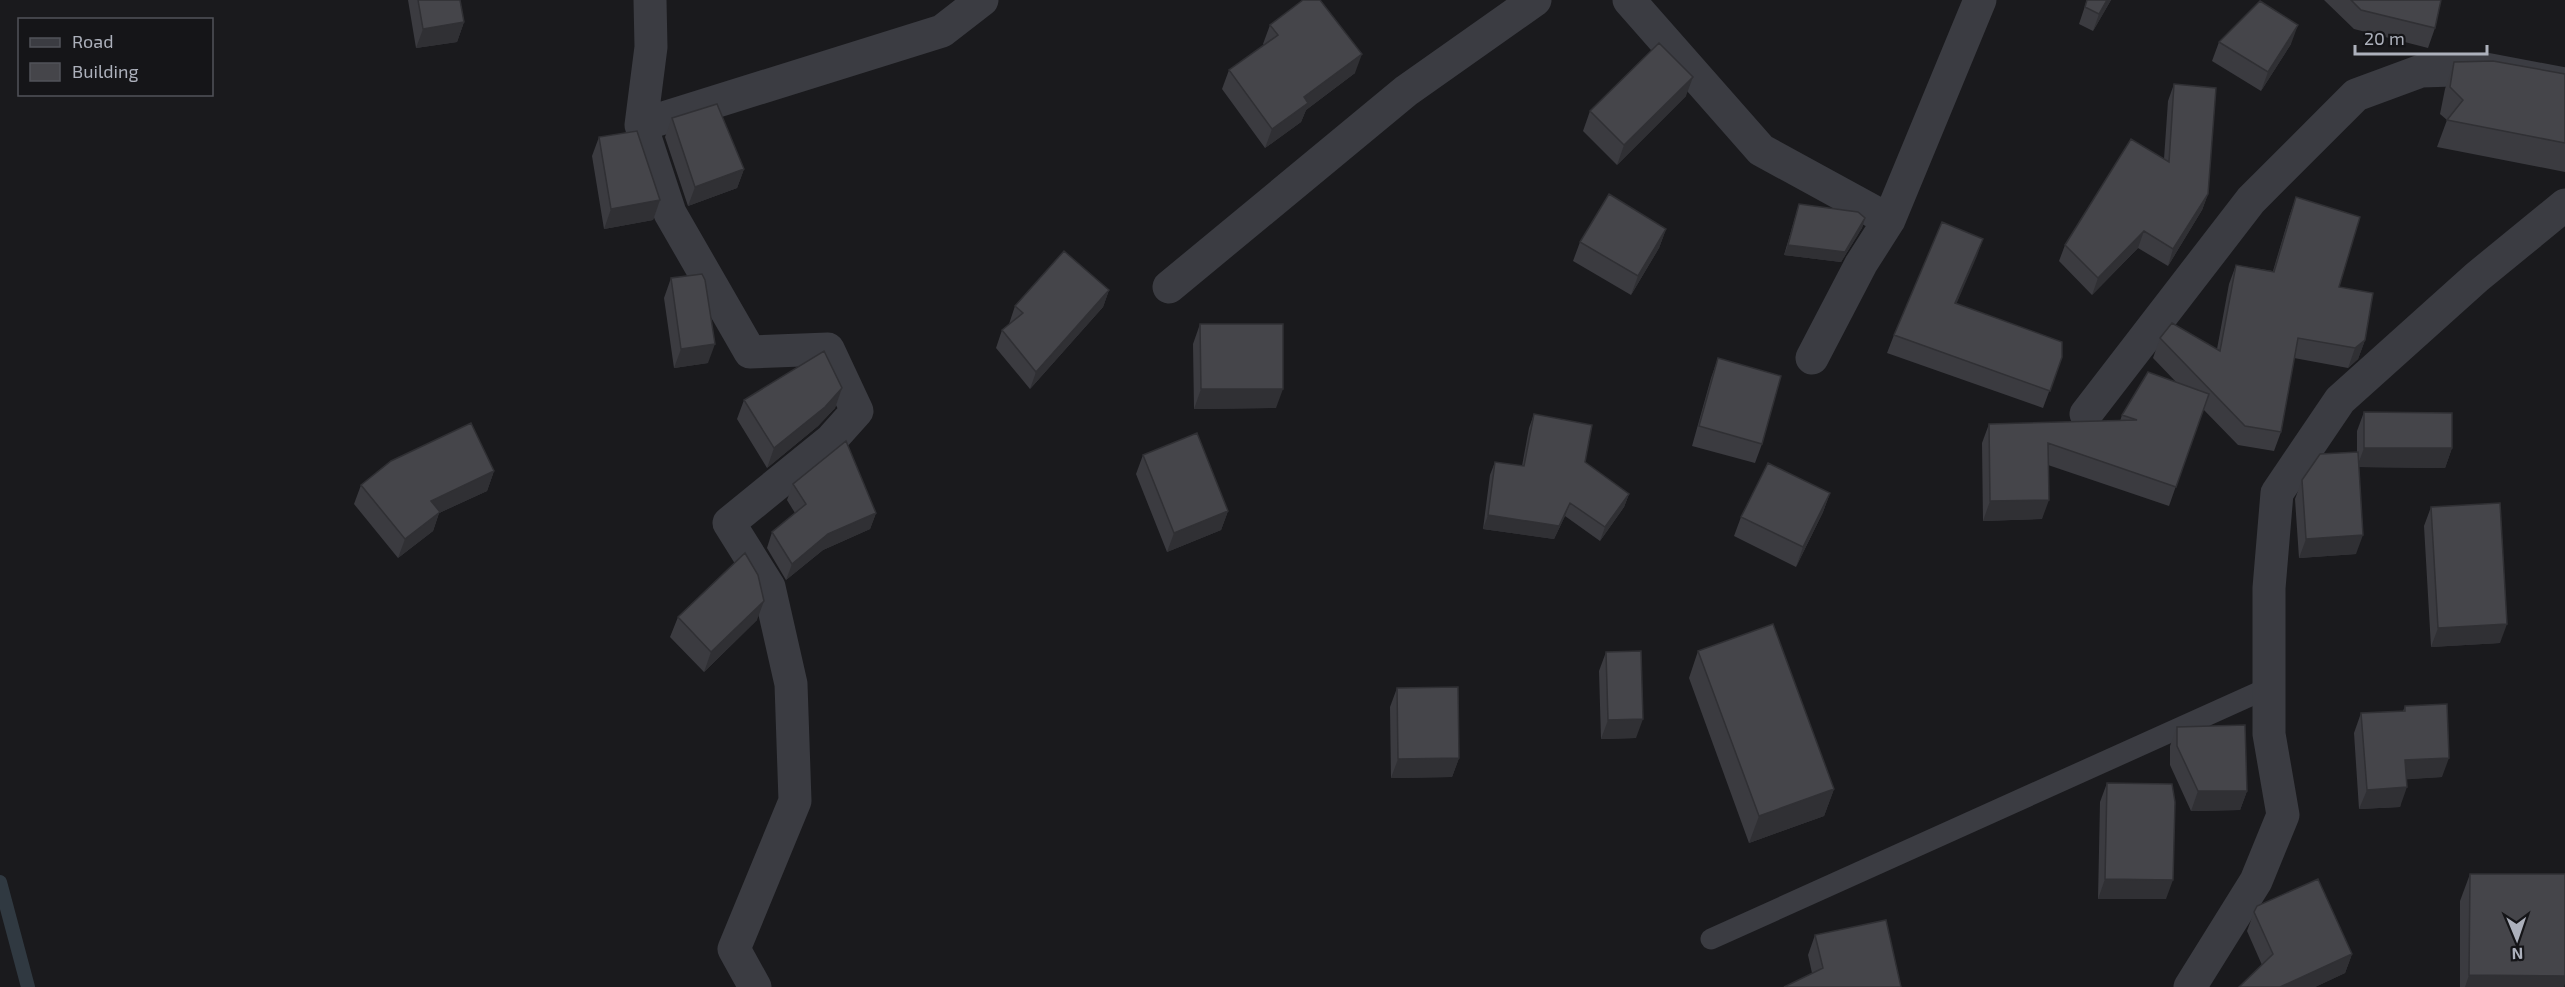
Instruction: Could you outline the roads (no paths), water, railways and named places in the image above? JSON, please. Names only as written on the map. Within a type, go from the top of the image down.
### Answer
[{"type":"street","points":[[650,0],[651,47],[641,125],[670,213],[750,352],[828,349],[857,411],[831,440],[729,523],[770,587],[791,684],[795,801],[734,949],[755,987]]},
{"type":"street","points":[[641,125],[942,31],[982,0]]},
{"type":"street","points":[[1169,287],[1406,91],[1535,0]]},
{"type":"street","points":[[1629,0],[1761,150],[1889,220]]},
{"type":"street","points":[[1812,358],[1861,264],[1889,220],[1980,0]]},
{"type":"street","points":[[2086,414],[2251,200],[2356,95],[2421,71],[2486,69],[2565,84]]},
{"type":"street","points":[[2190,987],[2256,881],[2283,815],[2269,734],[2269,588],[2277,493],[2340,400],[2477,277],[2565,205]]},
{"type":"lane","points":[[1711,939],[2270,687]]},
{"type":"waterway","points":[[0,882],[28,987]]}]
